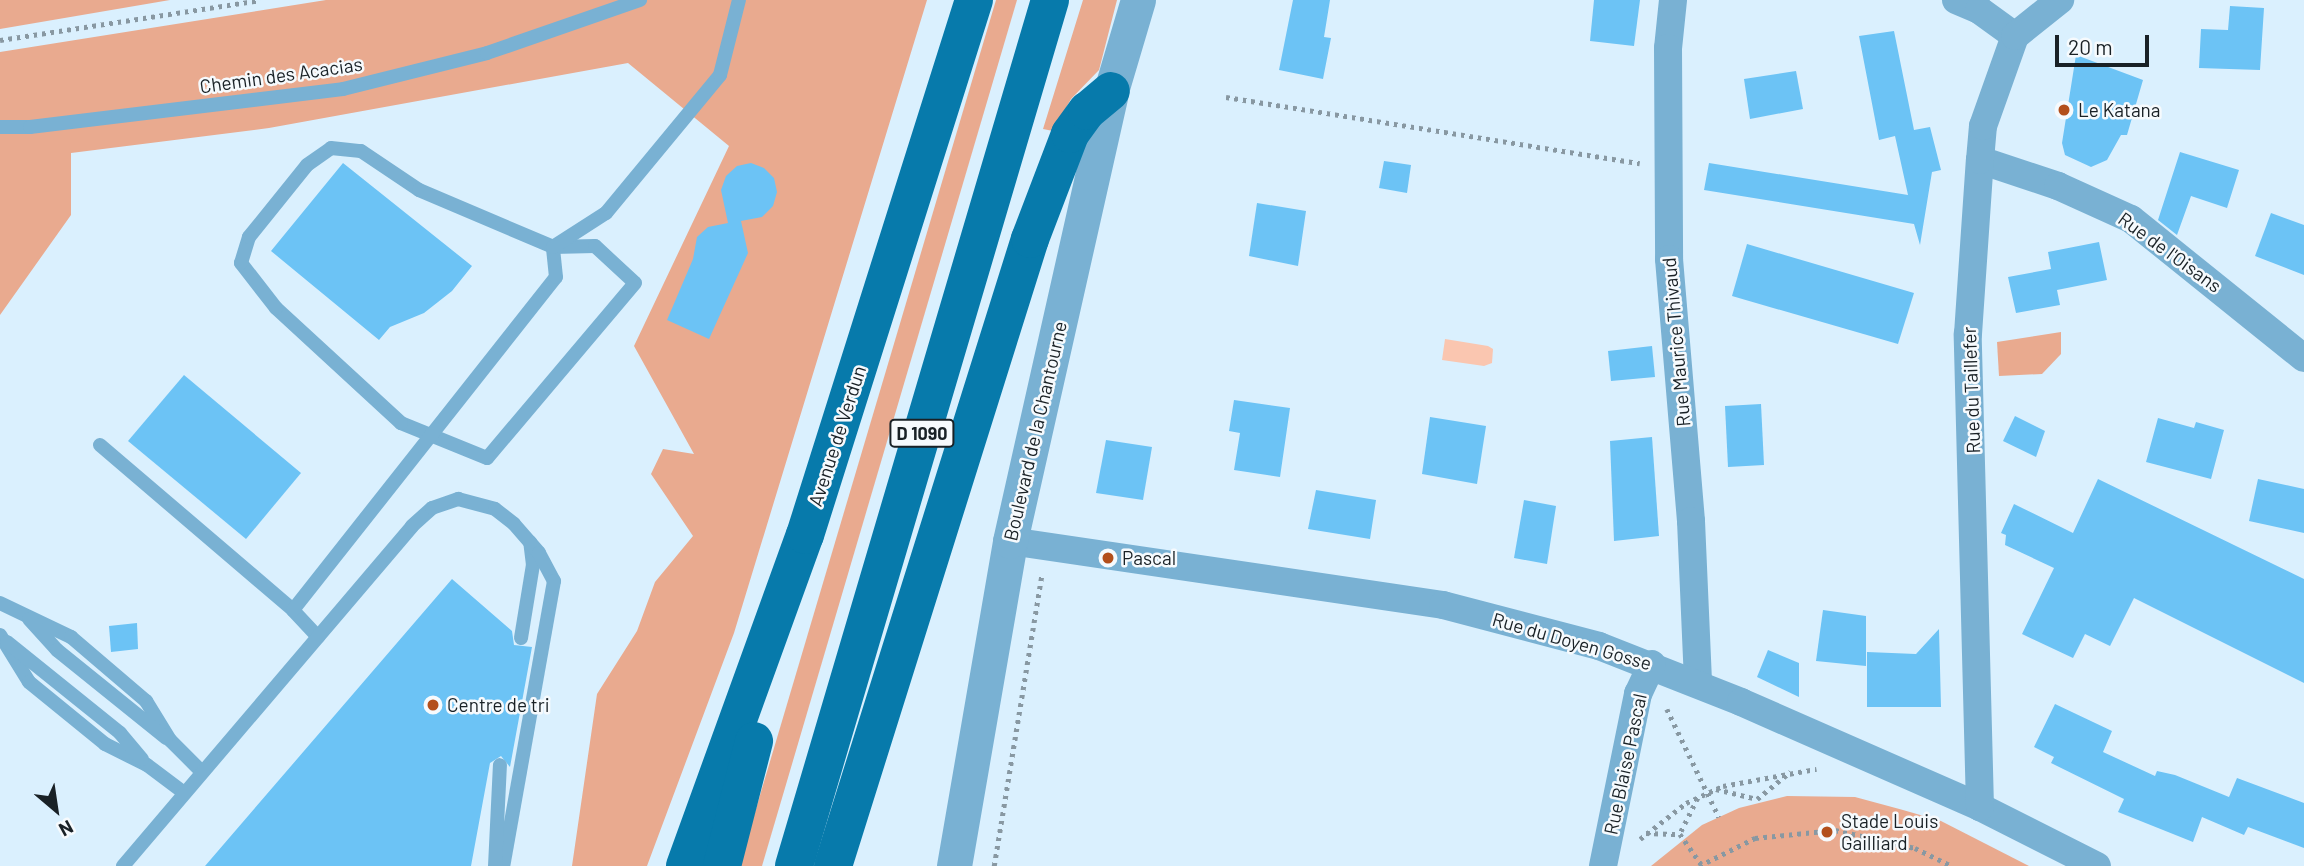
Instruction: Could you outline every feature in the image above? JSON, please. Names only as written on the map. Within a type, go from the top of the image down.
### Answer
[{"type":"main road","name":"Avenue de Verdun","points":[[685,866],[805,535],[974,0]]},
{"type":"main road","name":"D 1090","points":[[794,866],[1050,0]]},
{"type":"main road","points":[[833,866],[1030,239],[1070,134],[1087,111],[1111,91]]},
{"type":"main road","points":[[723,866],[805,535]]},
{"type":"street","name":"Boulevard de la Chantourne","points":[[954,866],[1010,541],[1111,91],[1138,0]]},
{"type":"street","name":"Rue Maurice Thivaud","points":[[1673,0],[1668,48],[1669,259],[1691,522],[1698,683]]},
{"type":"street","points":[[1956,0],[2015,36],[2060,0]]},
{"type":"street","name":"Rue du Taillefer","points":[[1980,807],[1968,334],[1983,126],[2015,36]]},
{"type":"street","name":"Rue de l'Oisans","points":[[1980,160],[2058,186],[2131,219],[2304,358]]},
{"type":"street","name":"Rue du Doyen Gosse","points":[[1010,541],[1443,605],[1652,664],[1980,807],[2096,866]]},
{"type":"street","name":"Rue Blaise Pascal","points":[[1603,866],[1639,694],[1652,664]]},
{"type":"lane","name":"Chemin des Acacias","points":[[0,127],[343,89],[487,52],[640,0]]},
{"type":"lane","points":[[553,247],[606,213],[720,75],[739,0]]},
{"type":"lane","points":[[331,148],[361,150],[419,190],[553,247],[595,246],[635,283],[487,458],[427,437],[401,423],[276,308],[242,263],[249,237],[307,165],[331,148]]},
{"type":"lane","points":[[293,610],[556,277],[553,247]]},
{"type":"lane","points":[[100,445],[293,610],[318,637]]},
{"type":"lane","points":[[123,866],[201,771],[432,508],[458,499],[495,509],[530,541],[554,581],[503,866]]},
{"type":"lane","points":[[521,638],[533,565],[530,541]]},
{"type":"lane","points":[[0,603],[23,613],[66,658],[170,740],[201,771]]},
{"type":"lane","points":[[0,636],[120,733],[148,765],[183,792]]},
{"type":"lane","points":[[495,866],[500,765]]},
{"type":"path","points":[[0,40],[260,0]]},
{"type":"path","points":[[1226,97],[1668,167]]},
{"type":"path","points":[[994,866],[1045,548]]},
{"type":"path","points":[[1667,709],[1719,817]]},
{"type":"path","points":[[1636,843],[1646,833],[1699,797],[1716,789],[1790,772],[1829,768]]},
{"type":"path","points":[[1716,789],[1758,801],[1790,772]]},
{"type":"path","points":[[1680,834],[1699,797]]},
{"type":"path","points":[[1680,834],[1700,865],[1755,838],[1835,830],[1914,848],[1952,866]]},
{"type":"path","points":[[1646,833],[1680,834]]},
{"type":"shaded area","points":[[0,0],[170,0],[0,29]]},
{"type":"shaded area","points":[[326,0],[927,0],[734,633],[647,866],[572,866],[597,694],[637,631],[655,582],[693,536],[651,474],[663,449],[694,454],[634,346],[729,146],[628,63],[269,128],[71,153],[71,215],[0,315],[0,52]]},
{"type":"shaded area","points":[[996,0],[1017,0],[762,866],[739,866]]},
{"type":"shaded area","points":[[1083,0],[1117,0],[1099,70],[1071,99],[1053,131],[1043,129]]},
{"type":"shaded area","points":[[2061,332],[2061,354],[2042,374],[1999,376],[1997,342]]},
{"type":"shaded area","points":[[1445,339],[1488,346],[1493,349],[1492,363],[1484,366],[1442,360]]},
{"type":"shaded area","name":"Stade Louis Gailliard","points":[[1787,796],[1855,797],[1903,810],[1941,821],[2029,866],[1651,866],[1702,825],[1739,808]]},
{"type":"building","points":[[1293,0],[1330,0],[1324,37],[1331,38],[1323,79],[1279,70]]},
{"type":"building","points":[[1594,0],[1640,0],[1634,46],[1590,41]]},
{"type":"building","points":[[2230,6],[2264,8],[2260,70],[2199,68],[2201,29],[2228,30]]},
{"type":"building","points":[[1894,31],[1914,130],[1930,127],[1941,170],[1932,172],[1920,245],[1914,224],[1704,190],[1709,163],[1908,195],[1895,136],[1879,140],[1859,36]]},
{"type":"building","points":[[2076,55],[2143,80],[2127,135],[2121,135],[2107,160],[2091,167],[2065,155],[2062,143]]},
{"type":"building","points":[[1796,71],[1803,109],[1750,119],[1744,79]]},
{"type":"building","points":[[2180,152],[2239,170],[2227,208],[2191,196],[2177,235],[2158,220]]},
{"type":"building","points":[[1384,161],[1411,165],[1407,193],[1379,188]]},
{"type":"building","points":[[343,163],[472,266],[452,291],[424,313],[390,327],[379,340],[271,251]]},
{"type":"building","points":[[751,163],[764,168],[774,178],[777,192],[773,206],[762,217],[741,221],[748,253],[709,339],[667,320],[693,259],[697,237],[708,227],[728,223],[721,190],[726,176],[737,166]]},
{"type":"building","points":[[1257,203],[1306,211],[1298,266],[1249,256]]},
{"type":"building","points":[[2271,213],[2304,225],[2304,275],[2255,256]]},
{"type":"building","points":[[2099,242],[2107,280],[2057,290],[2060,305],[2016,313],[2008,277],[2051,269],[2048,252]]},
{"type":"building","points":[[1747,244],[1914,293],[1898,344],[1732,296]]},
{"type":"building","points":[[1652,346],[1655,377],[1611,381],[1608,351]]},
{"type":"building","points":[[184,375],[301,473],[246,539],[128,441]]},
{"type":"building","points":[[1234,400],[1290,408],[1280,477],[1234,470],[1240,433],[1229,431]]},
{"type":"building","points":[[1761,404],[1764,465],[1728,467],[1725,406]]},
{"type":"building","points":[[2015,416],[2045,431],[2036,457],[2003,441]]},
{"type":"building","points":[[1430,417],[1486,426],[1477,484],[1422,474]]},
{"type":"building","points":[[2158,418],[2194,428],[2196,422],[2224,430],[2211,479],[2146,462]]},
{"type":"building","points":[[1652,437],[1659,536],[1614,541],[1610,441]]},
{"type":"building","points":[[1106,440],[1152,447],[1143,500],[1096,493]]},
{"type":"building","points":[[2098,479],[2304,579],[2304,683],[2134,598],[2110,646],[2085,634],[2073,658],[2022,634],[2054,568],[2005,545],[2006,535],[2001,533],[2014,504],[2073,533]]},
{"type":"building","points":[[2258,479],[2304,489],[2304,533],[2249,521]]},
{"type":"building","points":[[1316,490],[1376,500],[1370,539],[1308,529]]},
{"type":"building","points":[[1524,500],[1556,506],[1547,564],[1514,558]]},
{"type":"building","name":"Centre de tri","points":[[452,579],[512,631],[514,645],[532,647],[510,767],[501,756],[490,763],[471,866],[205,866]]},
{"type":"building","points":[[1823,610],[1866,616],[1866,666],[1816,661]]},
{"type":"building","points":[[137,623],[138,649],[111,652],[109,626]]},
{"type":"building","points":[[1939,629],[1941,707],[1867,707],[1867,652],[1916,654]]},
{"type":"building","points":[[1768,650],[1799,663],[1799,697],[1757,677]]},
{"type":"building","points":[[2055,704],[2112,731],[2103,752],[2155,776],[2157,771],[2175,775],[2229,797],[2237,778],[2304,803],[2304,848],[2248,827],[2244,835],[2202,817],[2193,842],[2118,812],[2124,799],[2051,763],[2054,757],[2034,747]]},
{"type":"place","name":"Le Katana","points":[[2064,110]]},
{"type":"place","name":"Pascal","points":[[1108,558]]},
{"type":"place","name":"Centre de tri","points":[[433,705]]},
{"type":"place","name":"Stade Louis Gailliard","points":[[1827,832]]}]
